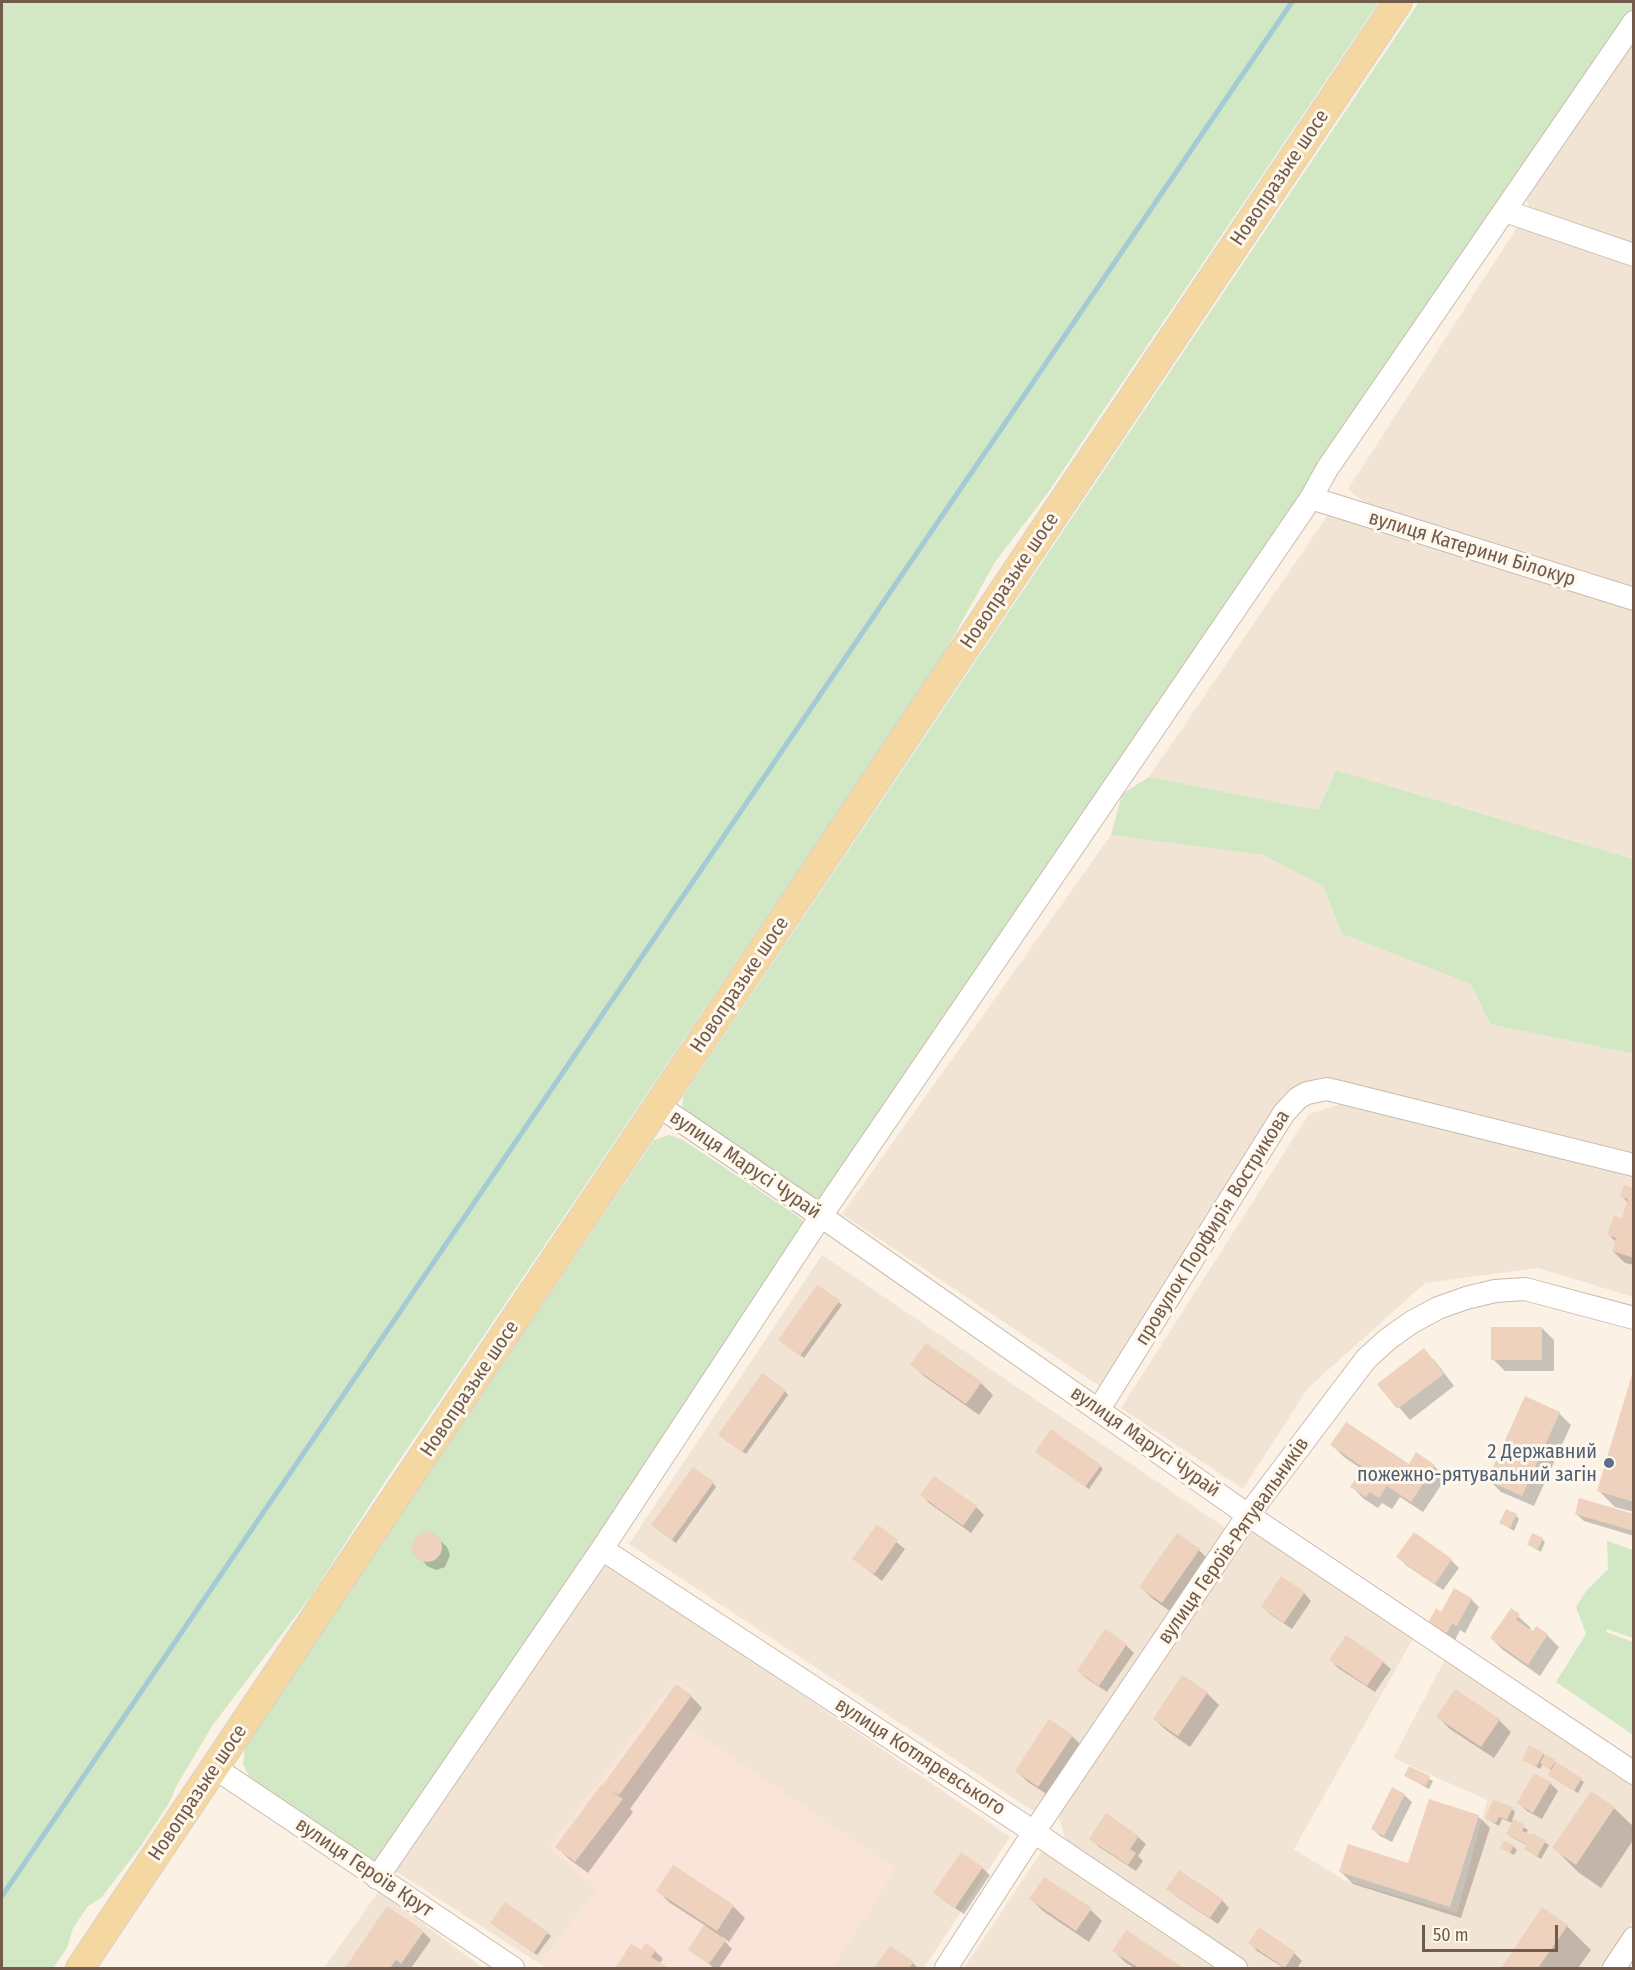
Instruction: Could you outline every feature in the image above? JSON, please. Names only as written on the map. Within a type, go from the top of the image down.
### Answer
[{"type":"main road","name":"Новопразьке шосе","points":[[80,1968],[1398,2]]},
{"type":"street","points":[[377,1878],[602,1549],[821,1216],[1311,498],[1327,469],[1634,22]]},
{"type":"street","points":[[1505,211],[1634,255]]},
{"type":"street","name":"вулиця Катерини Білокур","points":[[1311,498],[1634,599]]},
{"type":"street","name":"провулок Порфирія Вострикова","points":[[1099,1409],[1284,1113],[1298,1098],[1307,1093],[1327,1089],[1634,1165]]},
{"type":"street","name":"вулиця Марусі Чурай","points":[[659,1106],[1099,1409],[1248,1515],[1634,1773]]},
{"type":"street","name":"вулиця Героїв-Рятувальників","points":[[946,1968],[1248,1515],[1366,1359],[1388,1339],[1429,1312],[1466,1298],[1495,1291],[1525,1289],[1634,1318]]},
{"type":"street","name":"вулиця Котляревського","points":[[602,1549],[1035,1832],[1236,1968]]},
{"type":"street","name":"вулиця Героїв Крут","points":[[214,1768],[513,1968]]},
{"type":"street","points":[[1614,1968],[1634,1938]]},
{"type":"shaded area","points":[[1633,44],[1633,248],[1532,213],[1525,198]]},
{"type":"shaded area","points":[[1518,226],[1633,266],[1633,593],[1375,511],[1348,489]]},
{"type":"shaded area","points":[[1332,509],[1633,606],[1633,859],[1336,770],[1318,810],[1149,777]]},
{"type":"shaded area","points":[[1111,835],[1263,855],[1323,886],[1342,934],[1471,984],[1490,1024],[1633,1054],[1633,1155],[1321,1077],[1290,1094],[1101,1387],[842,1214]]},
{"type":"shaded area","points":[[1341,1104],[1633,1174],[1633,1297],[1538,1268],[1425,1283],[1308,1388],[1243,1489],[1121,1408],[1309,1114]]},
{"type":"shaded area","points":[[822,1255],[1227,1529],[1036,1813],[629,1544]]},
{"type":"shaded area","points":[[1263,1532],[1414,1637],[1294,1849],[1344,1880],[1457,1913],[1487,1800],[1393,1758],[1446,1658],[1633,1781],[1633,1921],[1601,1968],[1251,1968],[1067,1845],[1058,1814],[1246,1533]]},
{"type":"shaded area","points":[[605,1560],[1010,1837],[924,1968],[831,1968],[895,1869],[688,1728],[694,1691],[551,1848],[598,1889],[540,1964],[394,1870]]},
{"type":"shaded area","points":[[675,1680],[694,1691],[689,1728],[895,1869],[831,1968],[546,1968],[540,1964],[598,1889],[550,1847]]},
{"type":"shaded area","points":[[1042,1851],[1214,1968],[964,1968]]},
{"type":"shaded area","points":[[379,1891],[483,1968],[324,1968]]},
{"type":"green space","points":[[2,2],[1379,2],[1047,494],[995,562],[941,659],[384,1483],[311,1596],[212,1726],[169,1803],[141,1846],[101,1898],[88,1906],[73,1928],[67,1948],[53,1968],[2,1968]]},
{"type":"green space","points":[[1419,2],[1633,2],[1633,8],[819,1207],[682,1117],[683,1096]]},
{"type":"green space","points":[[1336,770],[1633,859],[1633,1054],[1490,1024],[1471,984],[1342,934],[1323,886],[1263,855],[1111,835],[1122,794],[1149,777],[1318,810]]},
{"type":"green space","points":[[669,1135],[683,1140],[802,1219],[806,1234],[375,1862],[250,1778],[243,1764],[245,1745],[654,1140]]},
{"type":"green space","points":[[1607,1541],[1633,1550],[1633,1638],[1607,1629],[1606,1632],[1633,1642],[1633,1735],[1556,1682],[1586,1634],[1576,1607],[1586,1591],[1608,1569]]},
{"type":"building","points":[[1624,1185],[1634,1188],[1634,1258],[1612,1251],[1616,1238],[1607,1235],[1614,1216],[1622,1218],[1628,1199],[1620,1197]]},
{"type":"building","points":[[817,1285],[840,1300],[800,1356],[778,1340]]},
{"type":"building","points":[[1491,1327],[1542,1327],[1542,1360],[1491,1360]]},
{"type":"building","points":[[926,1343],[982,1382],[966,1404],[910,1365]]},
{"type":"building","points":[[1424,1348],[1444,1374],[1397,1409],[1377,1384]]},
{"type":"building","points":[[1634,1371],[1634,1502],[1597,1491]]},
{"type":"building","points":[[762,1373],[786,1390],[742,1452],[718,1435]]},
{"type":"building","points":[[1525,1396],[1560,1412],[1522,1496],[1487,1480]]},
{"type":"building","points":[[1346,1422],[1409,1464],[1416,1452],[1435,1465],[1411,1502],[1387,1486],[1379,1498],[1370,1492],[1366,1497],[1350,1487],[1363,1467],[1330,1445]]},
{"type":"building","points":[[1051,1429],[1101,1465],[1085,1487],[1035,1452]]},
{"type":"building","points":[[693,1467],[714,1482],[672,1540],[651,1525]]},
{"type":"building","points":[[934,1476],[977,1506],[963,1526],[920,1495]]},
{"type":"building","points":[[1579,1498],[1634,1514],[1634,1531],[1575,1514]]},
{"type":"building","points":[[1506,1509],[1517,1514],[1510,1528],[1499,1523]]},
{"type":"building","points":[[877,1524],[898,1540],[874,1574],[852,1559]]},
{"type":"building","points":[[427,1532],[438,1536],[442,1547],[438,1558],[427,1562],[416,1558],[412,1547],[416,1536]]},
{"type":"building","points":[[1414,1532],[1452,1559],[1435,1584],[1396,1557]]},
{"type":"building","points":[[1177,1533],[1200,1549],[1162,1603],[1139,1587]]},
{"type":"building","points":[[1532,1533],[1543,1538],[1538,1549],[1527,1545]]},
{"type":"building","points":[[1281,1576],[1305,1592],[1284,1623],[1261,1607]]},
{"type":"building","points":[[1454,1588],[1472,1598],[1457,1626],[1452,1624],[1447,1633],[1428,1623],[1436,1608],[1441,1612]]},
{"type":"building","points":[[1511,1608],[1520,1614],[1516,1620],[1533,1631],[1536,1626],[1548,1634],[1528,1665],[1490,1638]]},
{"type":"building","points":[[1105,1629],[1127,1644],[1099,1686],[1077,1671]]},
{"type":"building","points":[[1346,1635],[1384,1661],[1367,1686],[1329,1660]]},
{"type":"building","points":[[1182,1675],[1208,1692],[1178,1736],[1153,1719]]},
{"type":"building","points":[[676,1684],[692,1695],[619,1795],[611,1791],[623,1799],[575,1862],[555,1847]]},
{"type":"building","points":[[1455,1689],[1500,1719],[1481,1747],[1436,1717]]},
{"type":"building","points":[[1049,1719],[1073,1735],[1038,1787],[1015,1771]]},
{"type":"building","points":[[1529,1745],[1544,1753],[1536,1767],[1522,1760]]},
{"type":"building","points":[[1545,1754],[1556,1760],[1550,1770],[1540,1763]]},
{"type":"building","points":[[1556,1762],[1582,1778],[1574,1791],[1548,1775]]},
{"type":"building","points":[[1409,1766],[1430,1776],[1426,1786],[1404,1776]]},
{"type":"building","points":[[1534,1773],[1551,1782],[1533,1813],[1517,1803]]},
{"type":"building","points":[[1392,1787],[1405,1794],[1384,1836],[1371,1829]]},
{"type":"building","points":[[1591,1791],[1615,1807],[1576,1865],[1552,1848]]},
{"type":"building","points":[[1429,1799],[1479,1815],[1450,1907],[1339,1872],[1348,1844],[1408,1863]]},
{"type":"building","points":[[1493,1800],[1513,1807],[1507,1820],[1499,1817],[1496,1823],[1485,1818]]},
{"type":"building","points":[[1106,1813],[1139,1836],[1130,1849],[1136,1853],[1128,1865],[1089,1839]]},
{"type":"building","points":[[1514,1819],[1525,1825],[1522,1831],[1546,1840],[1537,1857],[1524,1849],[1526,1844],[1506,1834]]},
{"type":"building","points":[[1504,1841],[1514,1845],[1510,1853],[1500,1848]]},
{"type":"building","points":[[961,1852],[983,1867],[955,1908],[933,1893]]},
{"type":"building","points":[[673,1865],[734,1905],[717,1931],[656,1891]]},
{"type":"building","points":[[1179,1870],[1223,1899],[1210,1918],[1166,1889]]},
{"type":"building","points":[[1044,1877],[1092,1908],[1076,1931],[1029,1899]]},
{"type":"building","points":[[505,1902],[548,1932],[534,1953],[490,1923]]},
{"type":"building","points":[[387,1906],[424,1931],[401,1964],[396,1960],[390,1968],[345,1968]]},
{"type":"building","points":[[1542,1907],[1568,1925],[1538,1968],[1501,1968]]},
{"type":"building","points":[[704,1925],[726,1940],[709,1964],[688,1950]]},
{"type":"building","points":[[1259,1927],[1295,1952],[1285,1968],[1248,1943]]},
{"type":"building","points":[[1126,1930],[1183,1968],[1139,1968],[1112,1951]]},
{"type":"building","points":[[646,1943],[656,1950],[651,1957],[669,1968],[615,1968],[631,1944],[641,1950]]},
{"type":"building","points":[[890,1946],[914,1962],[909,1968],[874,1968]]},
{"type":"waterway","points":[[2,1896],[1292,2]]},
{"type":"place","name":"2 Державний пожежно-рятувальний загін","points":[[1609,1463]]}]
